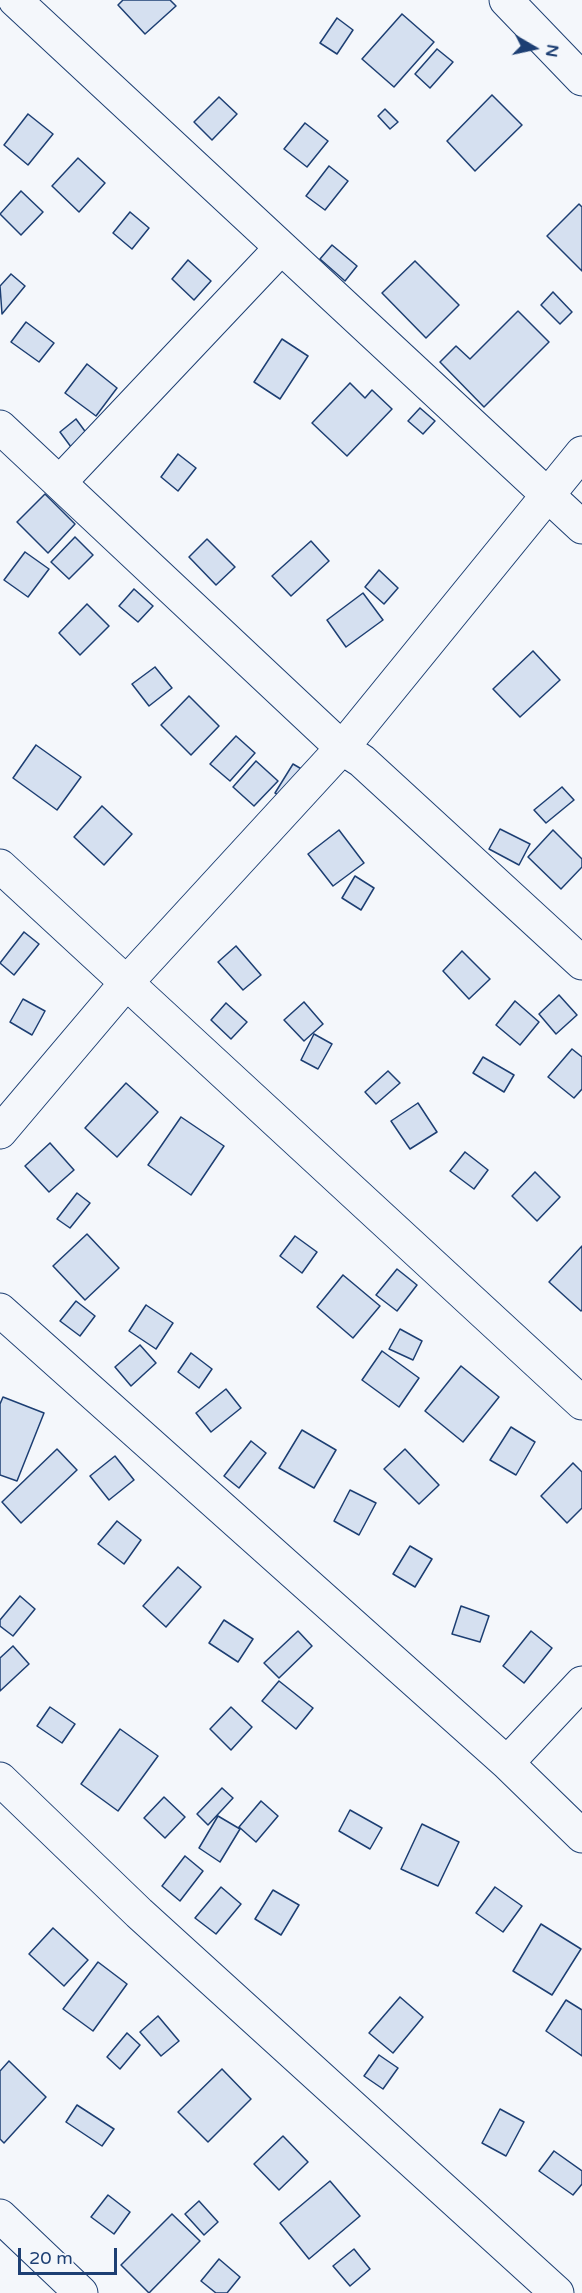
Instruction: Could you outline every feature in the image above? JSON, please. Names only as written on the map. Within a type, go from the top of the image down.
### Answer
[{"type":"street","points":[[15,0],[582,527]]},
{"type":"street","points":[[506,0],[582,79]]},
{"type":"street","points":[[60,482],[281,248]]},
{"type":"street","points":[[0,428],[342,748],[362,761],[582,963]]},
{"type":"street","points":[[0,1132],[127,982],[342,748],[545,495],[582,453]]},
{"type":"street","points":[[0,866],[582,1403]]},
{"type":"street","points":[[0,1310],[507,1763],[582,1836]]},
{"type":"street","points":[[507,1763],[582,1683]]},
{"type":"street","points":[[0,1779],[140,1913],[557,2293]]},
{"type":"street","points":[[0,2216],[77,2292]]},
{"type":"building","points":[[123,0],[170,0],[176,6],[145,34],[118,5]]},
{"type":"building","points":[[402,14],[434,42],[394,87],[362,59]]},
{"type":"building","points":[[337,18],[353,30],[337,54],[320,43]]},
{"type":"building","points":[[437,49],[453,62],[430,88],[415,74]]},
{"type":"building","points":[[492,95],[522,125],[475,171],[447,141]]},
{"type":"building","points":[[219,97],[237,114],[212,140],[194,122]]},
{"type":"building","points":[[385,109],[398,122],[390,129],[378,116]]},
{"type":"building","points":[[28,114],[53,134],[28,165],[4,145]]},
{"type":"building","points":[[305,123],[328,141],[307,167],[284,149]]},
{"type":"building","points":[[78,158],[105,183],[79,212],[52,186]]},
{"type":"building","points":[[329,166],[348,181],[325,210],[306,196]]},
{"type":"building","points":[[21,191],[43,212],[21,235],[0,214]]},
{"type":"building","points":[[579,204],[582,207],[582,271],[547,236]]},
{"type":"building","points":[[130,212],[149,228],[132,249],[113,233]]},
{"type":"building","points":[[332,245],[357,266],[345,281],[320,259]]},
{"type":"building","points":[[188,260],[211,281],[194,300],[172,279]]},
{"type":"building","points":[[415,261],[459,305],[426,338],[382,293]]},
{"type":"building","points":[[11,274],[25,286],[2,314],[0,286]]},
{"type":"building","points":[[553,292],[572,312],[560,324],[541,305]]},
{"type":"building","points":[[518,311],[549,342],[484,407],[440,362],[456,346],[470,359]]},
{"type":"building","points":[[26,322],[54,343],[39,362],[11,342]]},
{"type":"building","points":[[282,339],[308,356],[280,399],[254,382]]},
{"type":"building","points":[[87,364],[117,388],[96,416],[65,393]]},
{"type":"building","points":[[350,383],[365,398],[372,390],[392,409],[347,456],[312,423]]},
{"type":"building","points":[[420,408],[435,421],[423,434],[408,421]]},
{"type":"building","points":[[76,419],[90,438],[74,451],[60,432]]},
{"type":"building","points":[[178,454],[196,468],[178,491],[161,477]]},
{"type":"building","points":[[45,494],[75,524],[48,553],[17,522]]},
{"type":"building","points":[[75,537],[93,555],[69,579],[51,562]]},
{"type":"building","points":[[207,539],[235,567],[216,585],[189,557]]},
{"type":"building","points":[[311,541],[329,561],[291,596],[272,576]]},
{"type":"building","points":[[25,552],[49,569],[28,597],[4,580]]},
{"type":"building","points":[[379,570],[398,588],[384,604],[365,587]]},
{"type":"building","points":[[134,589],[153,606],[138,622],[119,606]]},
{"type":"building","points":[[363,593],[383,620],[346,647],[327,620]]},
{"type":"building","points":[[87,604],[109,626],[80,655],[59,633]]},
{"type":"building","points":[[533,651],[560,680],[520,717],[493,689]]},
{"type":"building","points":[[155,667],[172,688],[149,706],[132,684]]},
{"type":"building","points":[[189,696],[219,726],[191,755],[161,725]]},
{"type":"building","points":[[236,736],[255,753],[230,781],[210,764]]},
{"type":"building","points":[[36,745],[81,777],[57,810],[13,778]]},
{"type":"building","points":[[256,761],[278,781],[254,806],[233,787]]},
{"type":"building","points":[[293,764],[310,774],[293,803],[275,793]]},
{"type":"building","points":[[562,787],[574,800],[546,823],[534,810]]},
{"type":"building","points":[[102,806],[132,834],[104,865],[74,837]]},
{"type":"building","points":[[500,829],[530,844],[519,865],[489,849]]},
{"type":"building","points":[[339,830],[364,863],[333,886],[308,854]]},
{"type":"building","points":[[553,830],[582,859],[582,867],[561,889],[528,857]]},
{"type":"building","points":[[355,876],[374,888],[361,910],[342,898]]},
{"type":"building","points":[[24,932],[39,944],[14,975],[0,963]]},
{"type":"building","points":[[236,946],[261,975],[243,990],[218,962]]},
{"type":"building","points":[[462,951],[490,979],[469,999],[443,971]]},
{"type":"building","points":[[559,995],[577,1015],[556,1034],[539,1014]]},
{"type":"building","points":[[23,999],[45,1011],[32,1035],[10,1022]]},
{"type":"building","points":[[515,1001],[539,1022],[520,1045],[496,1025]]},
{"type":"building","points":[[304,1002],[323,1024],[304,1041],[284,1020]]},
{"type":"building","points":[[226,1003],[247,1022],[231,1039],[211,1020]]},
{"type":"building","points":[[314,1034],[332,1044],[318,1069],[301,1060]]},
{"type":"building","points":[[572,1049],[582,1057],[582,1089],[574,1098],[548,1077]]},
{"type":"building","points":[[483,1057],[514,1075],[504,1092],[473,1073]]},
{"type":"building","points":[[388,1071],[400,1083],[376,1104],[365,1092]]},
{"type":"building","points":[[126,1083],[158,1112],[117,1157],[85,1128]]},
{"type":"building","points":[[418,1103],[437,1132],[410,1149],[391,1121]]},
{"type":"building","points":[[181,1117],[224,1146],[191,1195],[148,1165]]},
{"type":"building","points":[[50,1143],[74,1170],[49,1192],[25,1166]]},
{"type":"building","points":[[465,1152],[488,1170],[474,1189],[450,1171]]},
{"type":"building","points":[[535,1172],[560,1197],[537,1221],[512,1196]]},
{"type":"building","points":[[77,1193],[90,1203],[70,1228],[57,1219]]},
{"type":"building","points":[[87,1234],[119,1268],[85,1300],[53,1266]]},
{"type":"building","points":[[295,1236],[317,1252],[302,1273],[280,1256]]},
{"type":"building","points":[[582,1246],[582,1310],[581,1311],[549,1282]]},
{"type":"building","points":[[397,1269],[417,1285],[397,1311],[376,1295]]},
{"type":"building","points":[[343,1275],[380,1306],[353,1338],[317,1307]]},
{"type":"building","points":[[76,1301],[95,1316],[80,1336],[60,1321]]},
{"type":"building","points":[[146,1305],[173,1323],[156,1349],[129,1331]]},
{"type":"building","points":[[400,1329],[422,1341],[413,1360],[389,1349]]},
{"type":"building","points":[[140,1345],[156,1363],[131,1386],[115,1367]]},
{"type":"building","points":[[382,1351],[419,1378],[399,1407],[362,1380]]},
{"type":"building","points":[[191,1353],[212,1369],[199,1388],[178,1372]]},
{"type":"building","points":[[461,1366],[499,1397],[463,1442],[425,1411]]},
{"type":"building","points":[[226,1389],[241,1408],[211,1432],[196,1413]]},
{"type":"building","points":[[3,1397],[44,1413],[17,1481],[0,1475],[0,1404]]},
{"type":"building","points":[[511,1427],[535,1442],[516,1475],[490,1460]]},
{"type":"building","points":[[302,1430],[336,1450],[314,1488],[279,1468]]},
{"type":"building","points":[[251,1441],[266,1453],[239,1488],[224,1476]]},
{"type":"building","points":[[57,1449],[77,1470],[21,1523],[2,1502]]},
{"type":"building","points":[[405,1449],[439,1485],[419,1504],[384,1469]]},
{"type":"building","points":[[115,1456],[134,1480],[109,1500],[90,1476]]},
{"type":"building","points":[[573,1463],[582,1472],[582,1508],[567,1523],[541,1496]]},
{"type":"building","points":[[350,1490],[376,1503],[359,1535],[334,1521]]},
{"type":"building","points":[[117,1521],[141,1540],[124,1564],[98,1544]]},
{"type":"building","points":[[410,1546],[432,1559],[415,1587],[393,1574]]},
{"type":"building","points":[[178,1567],[201,1587],[166,1627],[143,1606]]},
{"type":"building","points":[[20,1596],[35,1609],[13,1636],[0,1626],[0,1620]]},
{"type":"building","points":[[461,1606],[489,1616],[480,1642],[452,1634]]},
{"type":"building","points":[[224,1620],[253,1639],[238,1662],[209,1643]]},
{"type":"building","points":[[298,1631],[312,1646],[279,1678],[264,1663]]},
{"type":"building","points":[[531,1631],[552,1648],[524,1683],[503,1666]]},
{"type":"building","points":[[13,1646],[29,1664],[0,1691],[0,1658]]},
{"type":"building","points":[[279,1681],[313,1708],[296,1729],[262,1701]]},
{"type":"building","points":[[50,1707],[75,1724],[62,1743],[37,1726]]},
{"type":"building","points":[[231,1707],[252,1727],[231,1750],[210,1729]]},
{"type":"building","points":[[120,1729],[158,1756],[118,1811],[81,1784]]},
{"type":"building","points":[[222,1788],[233,1798],[208,1825],[197,1814]]},
{"type":"building","points":[[164,1797],[185,1817],[165,1838],[144,1818]]},
{"type":"building","points":[[261,1801],[278,1816],[256,1842],[239,1827]]},
{"type":"building","points":[[350,1810],[382,1828],[370,1849],[339,1831]]},
{"type":"building","points":[[218,1816],[240,1829],[220,1862],[199,1848]]},
{"type":"building","points":[[422,1824],[459,1842],[438,1886],[401,1869]]},
{"type":"building","points":[[185,1856],[203,1871],[180,1901],[162,1886]]},
{"type":"building","points":[[221,1887],[241,1904],[216,1934],[195,1918]]},
{"type":"building","points":[[495,1887],[522,1906],[503,1932],[476,1913]]},
{"type":"building","points":[[273,1890],[299,1905],[281,1935],[255,1919]]},
{"type":"building","points":[[541,1924],[581,1949],[552,1995],[513,1971]]},
{"type":"building","points":[[53,1928],[88,1960],[64,1986],[29,1954]]},
{"type":"building","points":[[98,1962],[127,1984],[93,2031],[63,2009]]},
{"type":"building","points":[[400,1997],[423,2017],[393,2053],[369,2033]]},
{"type":"building","points":[[566,2000],[582,2010],[582,2056],[546,2031]]},
{"type":"building","points":[[158,2016],[179,2041],[161,2056],[140,2032]]},
{"type":"building","points":[[127,2033],[140,2045],[120,2069],[107,2057]]},
{"type":"building","points":[[379,2055],[398,2068],[383,2089],[364,2076]]},
{"type":"building","points":[[9,2061],[46,2097],[4,2143],[0,2139],[0,2071]]},
{"type":"building","points":[[222,2069],[251,2099],[208,2142],[178,2112]]},
{"type":"building","points":[[77,2105],[114,2129],[102,2146],[66,2122]]},
{"type":"building","points":[[500,2109],[524,2122],[506,2156],[482,2143]]},
{"type":"building","points":[[283,2136],[308,2162],[279,2190],[254,2164]]},
{"type":"building","points":[[554,2151],[582,2171],[582,2184],[573,2195],[539,2171]]},
{"type":"building","points":[[330,2181],[360,2216],[309,2259],[280,2223]]},
{"type":"building","points":[[108,2195],[130,2212],[114,2234],[91,2217]]},
{"type":"building","points":[[199,2201],[218,2222],[204,2235],[185,2214]]},
{"type":"building","points":[[172,2214],[200,2241],[149,2293],[121,2265]]},
{"type":"building","points":[[354,2249],[370,2269],[350,2286],[333,2266]]},
{"type":"building","points":[[219,2259],[240,2277],[227,2293],[216,2293],[201,2281]]}]
